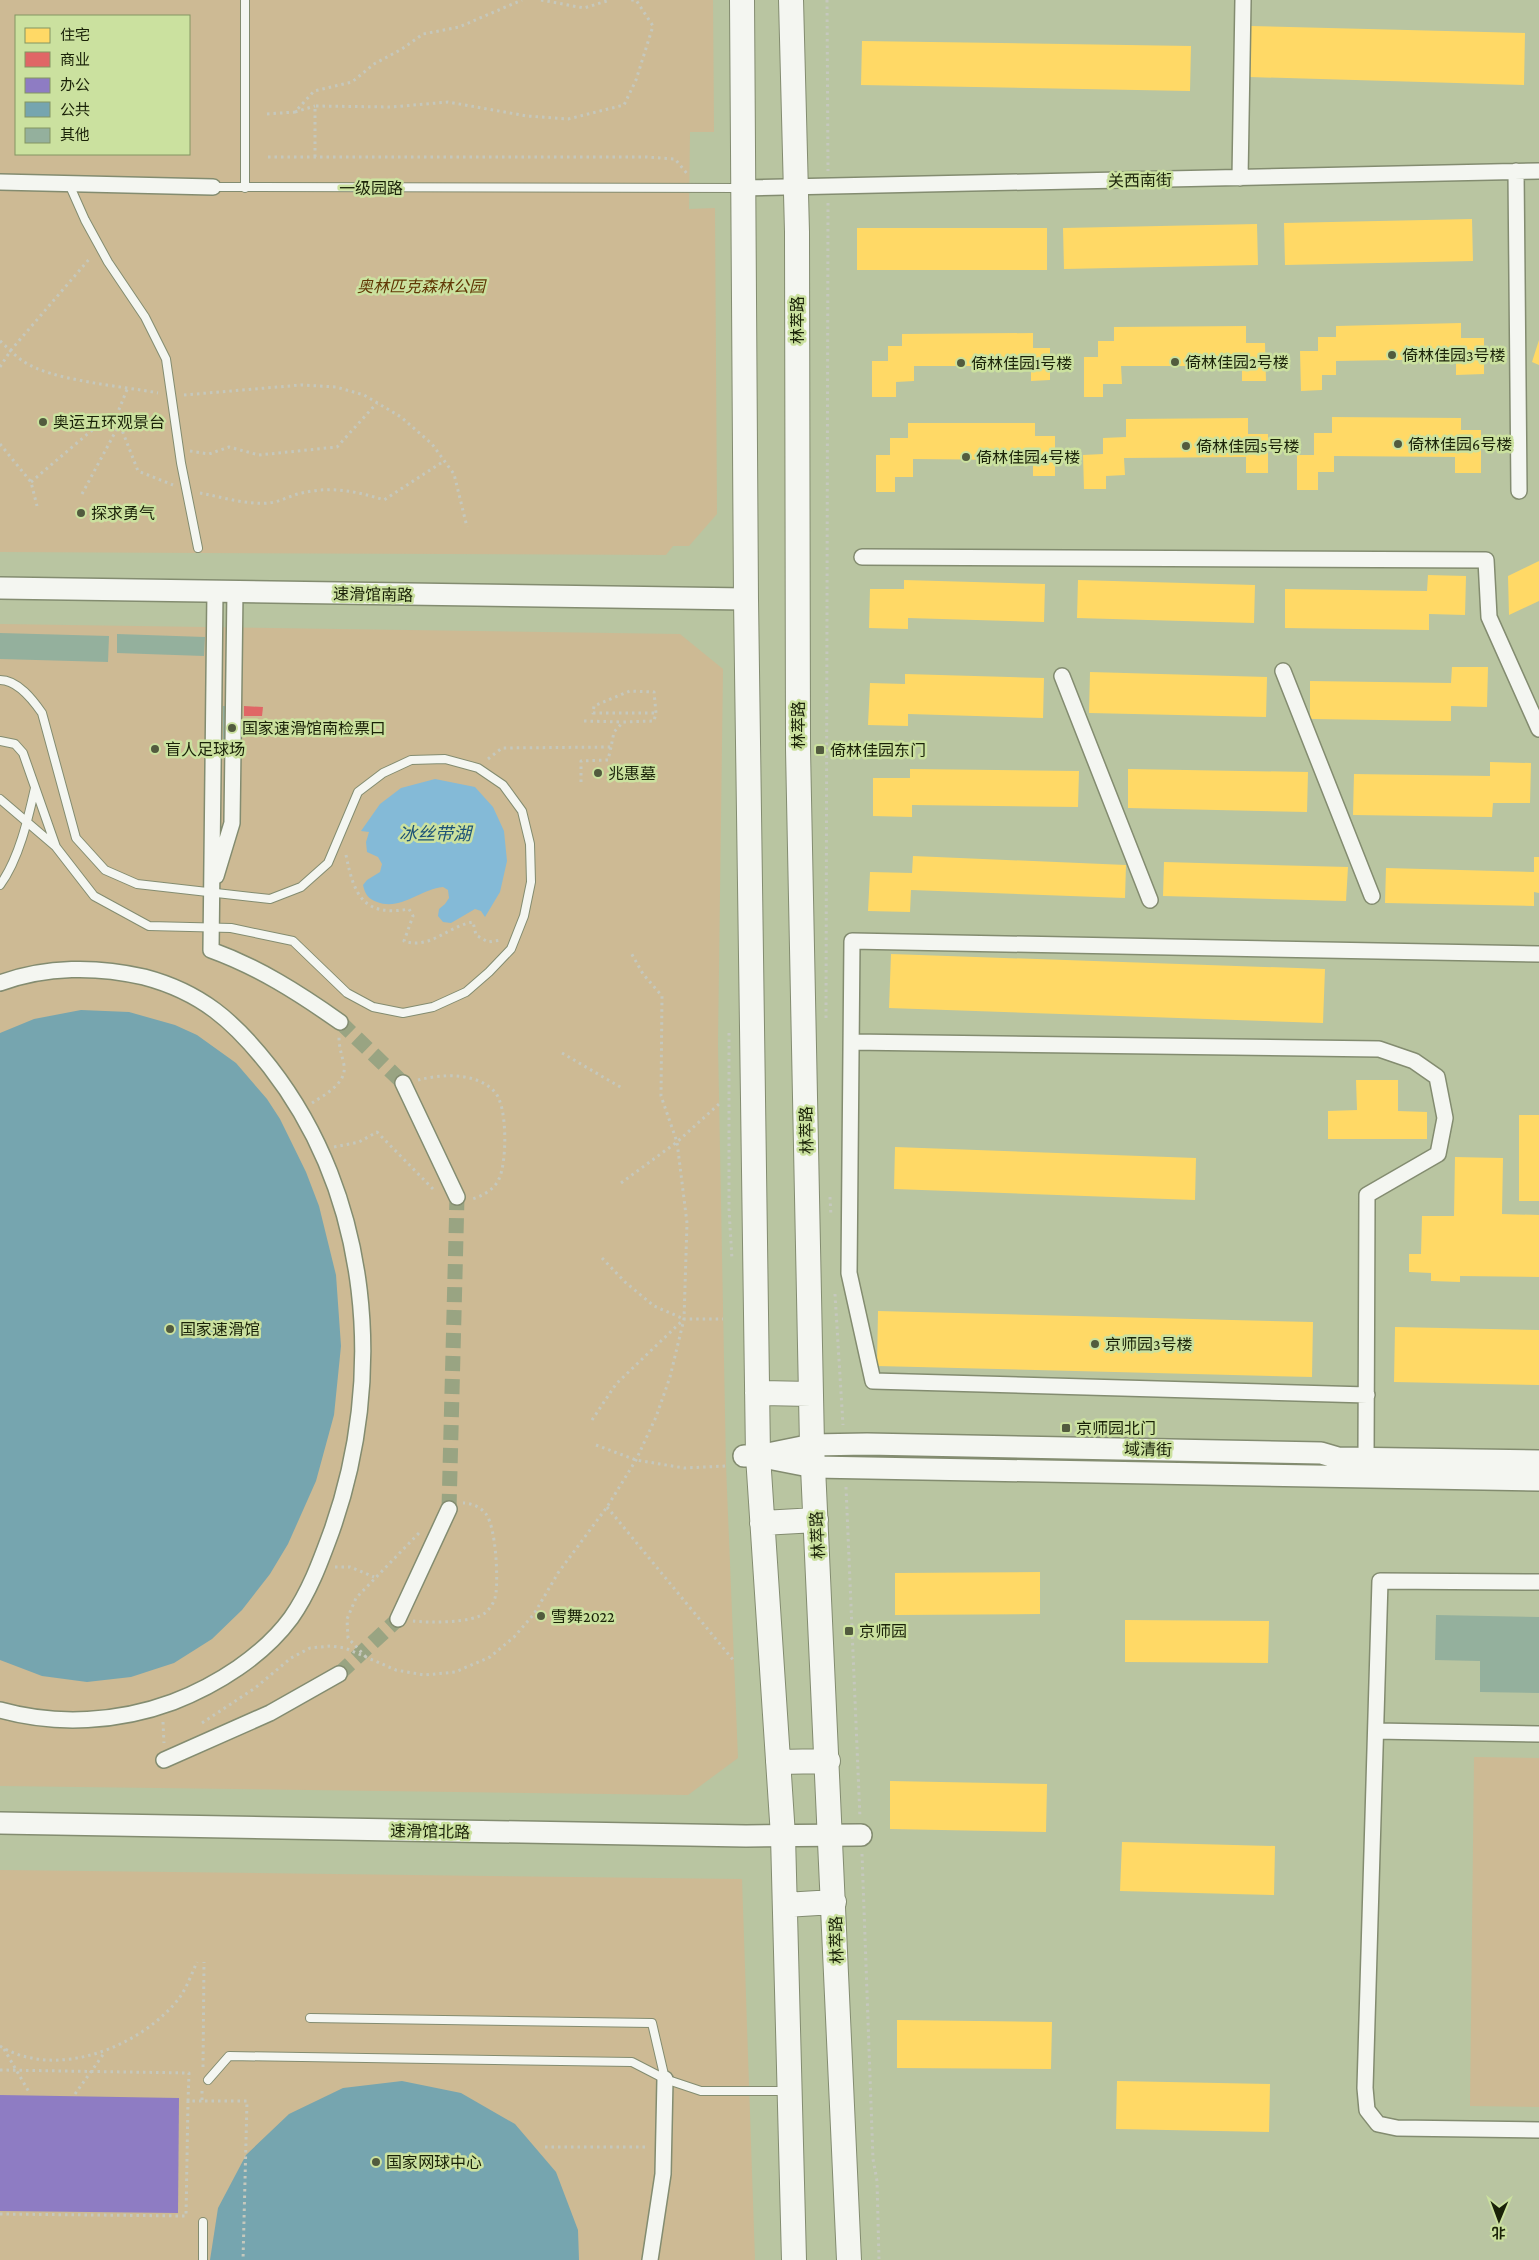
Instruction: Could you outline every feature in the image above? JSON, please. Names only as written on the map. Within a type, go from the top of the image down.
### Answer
[{"type":"main road","points":[[742,0],[746,599],[757,1393],[743,1459],[762,1523],[783,1836],[794,2260]]},
{"type":"main road","name":"林萃路","points":[[791,0],[794,187],[797,232],[798,749],[813,1456],[849,2260]]},
{"type":"main road","points":[[757,1393],[812,1394]]},
{"type":"main road","points":[[762,1523],[816,1520]]},
{"type":"main road","points":[[778,1762],[828,1761]]},
{"type":"main road","points":[[785,1906],[834,1902]]},
{"type":"street","points":[[1240,178],[1243,0]]},
{"type":"street","name":"关西南街","points":[[742,188],[1539,171]]},
{"type":"street","points":[[1516,172],[1519,491]]},
{"type":"street","name":"一级园路","points":[[0,182],[213,187]]},
{"type":"street","points":[[862,557],[1486,560],[1488,617],[1538,725]]},
{"type":"street","name":"速滑馆南路","points":[[0,588],[746,599]]},
{"type":"street","points":[[211,892],[232,823],[225,591]]},
{"type":"street","points":[[225,591],[210,950],[240,961],[271,977],[340,1027]]},
{"type":"street","points":[[1283,671],[1372,896]]},
{"type":"street","points":[[1062,676],[1150,900]]},
{"type":"street","points":[[1366,1395],[874,1381],[849,1273],[852,941],[1539,954]]},
{"type":"street","points":[[0,983],[37,973],[79,969],[129,974],[172,986],[212,1006],[238,1030],[282,1082],[300,1110],[321,1150],[342,1206],[352,1243],[362,1318],[363,1356],[358,1432],[340,1509],[319,1566],[291,1617],[254,1656],[209,1686],[160,1707],[107,1718],[80,1720],[29,1716],[0,1710]]},
{"type":"street","points":[[851,1042],[1378,1049],[1414,1061],[1437,1077],[1445,1118],[1438,1154],[1367,1195],[1366,1459]]},
{"type":"street","points":[[404,1084],[455,1197]]},
{"type":"street","name":"域清街","points":[[813,1456],[867,1444],[1322,1452],[1338,1458],[1539,1461]]},
{"type":"street","name":"域清街","points":[[743,1459],[813,1456],[1539,1480]]},
{"type":"street","points":[[398,1619],[449,1509]]},
{"type":"street","points":[[1539,1582],[1380,1581],[1365,2088],[1367,2110],[1378,2124],[1397,2128],[1539,2130]]},
{"type":"street","points":[[164,1760],[270,1713],[339,1674]]},
{"type":"street","points":[[1376,1732],[1539,1734]]},
{"type":"street","name":"速滑馆北路","points":[[0,1823],[783,1836],[861,1835]]},
{"type":"street","points":[[650,2260],[663,2174],[665,2079]]},
{"type":"lane","points":[[245,0],[245,188]]},
{"type":"lane","points":[[70,184],[100,248],[145,317],[166,359],[179,448],[198,548]]},
{"type":"lane","name":"一级园路","points":[[213,187],[742,188]]},
{"type":"lane","points":[[0,680],[6,680],[30,696],[42,713],[76,838],[105,870],[137,884],[270,899],[301,887],[328,863],[358,792],[383,773],[411,760],[445,759],[478,768],[503,785],[522,811],[530,844],[532,882],[524,916],[511,949],[490,972],[466,992],[433,1007],[403,1013],[373,1007],[347,993],[294,942],[231,928],[149,926],[94,896],[56,847],[0,799]]},
{"type":"lane","points":[[0,741],[15,744],[23,753],[56,847]]},
{"type":"lane","points":[[0,885],[8,871],[28,822],[35,788]]},
{"type":"lane","points":[[310,2018],[652,2023],[665,2079]]},
{"type":"lane","points":[[205,2081],[228,2056],[632,2062],[665,2079],[701,2091],[790,2090]]},
{"type":"lane","points":[[203,2222],[203,2260]]},
{"type":"path","points":[[295,112],[314,91],[352,82],[374,64],[402,49],[423,34],[459,27],[522,0]]},
{"type":"path","points":[[541,0],[584,8],[610,0]]},
{"type":"path","points":[[266,114],[295,112],[316,106],[392,107],[448,102],[527,116],[568,119],[624,105],[636,80],[653,26],[636,0],[629,0]]},
{"type":"path","points":[[315,157],[316,106]]},
{"type":"path","points":[[268,157],[675,159],[698,188]]},
{"type":"path","points":[[0,367],[11,350],[100,248]]},
{"type":"path","points":[[0,341],[24,362],[44,371],[86,381],[171,396],[300,385],[336,387],[364,395],[400,417],[432,444],[454,474],[467,527]]},
{"type":"path","points":[[114,422],[128,387]]},
{"type":"path","points":[[179,448],[209,454],[229,447],[259,455],[337,447],[377,403]]},
{"type":"path","points":[[32,482],[91,430],[114,422],[120,425],[138,470],[187,491],[243,501],[270,503],[299,493],[326,488],[359,492],[384,500],[444,461]]},
{"type":"path","points":[[82,494],[120,425]]},
{"type":"path","points":[[1,446],[32,482],[37,506]]},
{"type":"path","points":[[584,722],[654,721],[656,713],[654,692],[630,691],[594,706],[593,713],[656,713]]},
{"type":"path","points":[[581,782],[582,761],[608,760],[614,732],[623,722]]},
{"type":"path","points":[[478,768],[502,748],[611,748]]},
{"type":"path","points":[[343,824],[350,875],[360,899],[378,911],[392,912],[409,909],[413,916],[404,941],[415,945],[433,940],[462,924],[473,922],[476,935],[488,942],[516,937]]},
{"type":"path","points":[[199,1725],[255,1688],[290,1658],[310,1648],[331,1646],[345,1648],[396,1670],[424,1675],[456,1672],[490,1656],[514,1637],[534,1614],[558,1573],[607,1507],[636,1460],[656,1417],[670,1377],[684,1319],[687,1223],[676,1142],[661,1096],[662,996],[643,974],[630,951]]},
{"type":"path","points":[[300,1110],[327,1093],[342,1079],[344,1066],[339,1049],[340,1027]]},
{"type":"path","points":[[562,1053],[622,1088]]},
{"type":"path","points":[[321,1150],[359,1142],[377,1132],[431,1188],[455,1197],[488,1192],[499,1179],[504,1140],[501,1100],[494,1091],[485,1084],[464,1077],[435,1076],[404,1084]]},
{"type":"path","points":[[621,1182],[676,1142],[719,1104]]},
{"type":"path","points":[[602,1258],[625,1282],[654,1306],[684,1319],[724,1319]]},
{"type":"path","points":[[592,1420],[616,1384],[684,1319]]},
{"type":"path","points":[[596,1445],[636,1460],[684,1468],[743,1459]]},
{"type":"path","points":[[398,1619],[418,1622],[469,1620],[484,1614],[494,1602],[496,1594],[495,1550],[490,1520],[480,1508],[472,1504],[460,1504],[449,1509]]},
{"type":"path","points":[[607,1507],[734,1661]]},
{"type":"path","points":[[368,1659],[348,1638],[347,1619],[356,1598],[374,1577],[420,1532]]},
{"type":"path","points":[[319,1566],[350,1567],[374,1577]]},
{"type":"path","points":[[160,1707],[165,1729],[164,1749],[171,1744]]},
{"type":"path","points":[[2,2047],[36,2059],[71,2060],[106,2051],[130,2039],[152,2024],[181,1996],[197,1962]]},
{"type":"path","points":[[202,2071],[204,1962]]},
{"type":"path","points":[[2,2047],[29,2092]]},
{"type":"path","points":[[75,2094],[106,2051]]},
{"type":"path","points":[[0,2070],[188,2073],[186,2216],[0,2214]]},
{"type":"path","points":[[202,2101],[205,2081]]},
{"type":"path","points":[[188,2101],[247,2101],[243,2260]]},
{"type":"path","points":[[545,2147],[637,2147]]},
{"type":"green space","name":"奥林匹克森林公园","points":[[0,0],[713,0],[714,132],[690,132],[689,209],[715,208],[717,514],[689,546],[673,546],[666,555],[0,552]]},
{"type":"green space","name":"国家速滑馆","points":[[0,624],[680,634],[723,669],[718,1044],[726,1466],[738,1758],[688,1795],[0,1786]]},
{"type":"green space","points":[[1474,1757],[1539,1758],[1539,2107],[1470,2106]]},
{"type":"green space","name":"国家网球中心","points":[[0,1870],[742,1879],[755,2260],[0,2260]]},
{"type":"water","name":"冰丝带湖","points":[[435,779],[475,787],[493,807],[504,831],[507,861],[500,892],[485,917],[481,911],[475,909],[451,923],[443,922],[438,916],[439,909],[449,898],[448,890],[443,887],[426,891],[394,904],[374,901],[367,896],[365,891],[363,885],[367,880],[380,872],[382,864],[378,857],[367,852],[366,842],[369,832],[361,831],[380,804],[401,788]]},
{"type":"building: 住宅","points":[[1251,26],[1525,33],[1524,85],[1250,77]]},
{"type":"building: 住宅","points":[[862,41],[1191,46],[1190,91],[861,85]]},
{"type":"building: 住宅","points":[[1472,219],[1473,261],[1285,265],[1284,223]]},
{"type":"building: 住宅","points":[[1257,224],[1258,265],[1064,269],[1063,228]]},
{"type":"building: 住宅","points":[[857,228],[1047,228],[1047,270],[857,270]]},
{"type":"building: 住宅","name":"倚林佳园3号楼","points":[[1461,323],[1461,338],[1484,338],[1484,374],[1456,375],[1456,359],[1336,361],[1336,375],[1322,375],[1322,390],[1301,391],[1300,351],[1318,351],[1318,337],[1336,337],[1336,326]]},
{"type":"building: 住宅","name":"倚林佳园2号楼","points":[[1246,326],[1246,343],[1265,343],[1266,381],[1242,381],[1242,366],[1121,366],[1122,384],[1103,384],[1103,397],[1084,397],[1084,357],[1098,357],[1098,341],[1114,341],[1114,327]]},
{"type":"building: 住宅","name":"倚林佳园1号楼","points":[[1033,333],[1033,348],[1050,348],[1050,380],[1031,381],[1031,366],[914,366],[914,381],[896,382],[896,397],[872,397],[872,361],[888,361],[888,346],[902,346],[902,334]]},
{"type":"building: 住宅","points":[[1539,340],[1539,365],[1532,362]]},
{"type":"building: 住宅","name":"倚林佳园6号楼","points":[[1332,417],[1461,418],[1461,430],[1481,430],[1481,473],[1455,473],[1455,457],[1334,456],[1334,472],[1318,472],[1318,490],[1297,490],[1297,455],[1314,455],[1314,433],[1332,433]]},
{"type":"building: 住宅","name":"倚林佳园5号楼","points":[[1248,418],[1248,434],[1268,434],[1268,473],[1246,473],[1246,457],[1124,458],[1125,475],[1106,476],[1106,489],[1084,489],[1083,455],[1103,454],[1103,438],[1126,437],[1126,419]]},
{"type":"building: 住宅","name":"倚林佳园4号楼","points":[[908,423],[1035,423],[1035,436],[1055,436],[1055,476],[1033,476],[1033,460],[913,459],[913,477],[895,477],[895,492],[876,492],[876,455],[890,455],[890,438],[908,438]]},
{"type":"building: 住宅","points":[[1539,561],[1539,601],[1509,615],[1508,576]]},
{"type":"building: 住宅","points":[[1428,575],[1466,576],[1465,615],[1429,614],[1429,630],[1285,628],[1285,589],[1427,591]]},
{"type":"building: 住宅","points":[[904,580],[1045,584],[1044,622],[908,618],[908,629],[869,628],[870,589],[904,589]]},
{"type":"building: 住宅","points":[[1078,580],[1255,585],[1254,623],[1077,618]]},
{"type":"building: 住宅","points":[[1452,667],[1488,667],[1487,707],[1451,706],[1451,721],[1310,719],[1310,681],[1451,683]]},
{"type":"building: 住宅","points":[[1090,672],[1267,677],[1266,717],[1089,713]]},
{"type":"building: 住宅","points":[[905,674],[1044,678],[1043,718],[908,714],[908,726],[868,725],[870,683],[905,684]]},
{"type":"building: 住宅","points":[[1490,762],[1531,763],[1530,803],[1493,803],[1492,817],[1353,815],[1354,774],[1490,776]]},
{"type":"building: 住宅","points":[[910,769],[1079,771],[1078,807],[912,805],[912,817],[873,816],[873,778],[910,778]]},
{"type":"building: 住宅","points":[[1128,769],[1308,772],[1307,812],[1128,808]]},
{"type":"building: 住宅","points":[[913,856],[1126,865],[1125,898],[911,890],[910,912],[868,911],[870,872],[912,873]]},
{"type":"building: 住宅","points":[[1534,857],[1539,857],[1539,893],[1534,892],[1534,906],[1385,903],[1386,868],[1534,872]]},
{"type":"building: 住宅","points":[[1164,862],[1348,867],[1346,901],[1163,896]]},
{"type":"building: 住宅","points":[[891,954],[1325,969],[1323,1023],[889,1008]]},
{"type":"building: 住宅","points":[[1356,1080],[1398,1080],[1398,1111],[1427,1112],[1427,1139],[1328,1139],[1328,1111],[1357,1110]]},
{"type":"building: 住宅","points":[[1519,1115],[1539,1115],[1539,1201],[1519,1201]]},
{"type":"building: 住宅","points":[[895,1147],[1196,1158],[1195,1200],[894,1189]]},
{"type":"building: 住宅","points":[[1455,1157],[1503,1158],[1502,1214],[1539,1215],[1539,1277],[1460,1276],[1460,1282],[1431,1281],[1431,1273],[1409,1272],[1409,1254],[1421,1254],[1422,1216],[1454,1216]]},
{"type":"building: 住宅","name":"京师园3号楼","points":[[878,1311],[1313,1322],[1312,1377],[877,1366]]},
{"type":"building: 住宅","points":[[1395,1327],[1539,1330],[1539,1385],[1394,1382]]},
{"type":"building: 住宅","points":[[1040,1572],[1040,1614],[895,1615],[895,1573]]},
{"type":"building: 住宅","points":[[1125,1620],[1269,1621],[1268,1663],[1125,1662]]},
{"type":"building: 住宅","points":[[890,1781],[1047,1784],[1046,1832],[890,1829]]},
{"type":"building: 住宅","points":[[1122,1842],[1275,1846],[1274,1895],[1120,1891]]},
{"type":"building: 住宅","points":[[897,2020],[1052,2022],[1051,2069],[897,2068]]},
{"type":"building: 住宅","points":[[1117,2081],[1270,2084],[1269,2132],[1116,2129]]},
{"type":"building: 商业","points":[[244,706],[263,707],[262,716],[244,716]]},
{"type":"building: 办公","points":[[0,2095],[179,2098],[178,2213],[0,2211]]},
{"type":"building: 公共","name":"国家速滑馆","points":[[81,1010],[129,1012],[175,1025],[197,1035],[236,1063],[267,1099],[280,1119],[306,1172],[319,1206],[336,1275],[341,1346],[334,1415],[316,1481],[288,1544],[270,1574],[242,1610],[212,1639],[174,1663],[131,1677],[87,1682],[42,1676],[0,1660],[0,1033],[34,1019]]},
{"type":"building: 公共","points":[[402,2081],[461,2093],[515,2124],[556,2172],[578,2230],[579,2260],[210,2260],[218,2208],[246,2155],[289,2114],[343,2088]]},
{"type":"building: 其他","points":[[0,633],[109,636],[108,662],[0,659]]},
{"type":"building: 其他","points":[[117,634],[205,637],[204,656],[117,653]]},
{"type":"building: 其他","name":"国家速滑馆南检票口","points":[[223,706],[242,707],[241,750],[223,750]]},
{"type":"building: 其他","points":[[1436,1615],[1539,1617],[1539,1693],[1480,1692],[1480,1661],[1435,1660]]},
{"type":"tunnel","points":[[340,1022],[403,1083]]},
{"type":"tunnel","points":[[449,1509],[457,1197]]},
{"type":"tunnel","points":[[339,1674],[398,1619]]},
{"type":"place","name":"倚林佳园3号楼","points":[[1392,355]]},
{"type":"place","name":"倚林佳园2号楼","points":[[1175,362]]},
{"type":"place","name":"倚林佳园1号楼","points":[[961,363]]},
{"type":"place","name":"奥运五环观景台","points":[[43,422]]},
{"type":"place","name":"倚林佳园6号楼","points":[[1398,444]]},
{"type":"place","name":"倚林佳园5号楼","points":[[1186,446]]},
{"type":"place","name":"倚林佳园4号楼","points":[[966,457]]},
{"type":"place","name":"探求勇气","points":[[81,513]]},
{"type":"place","name":"国家速滑馆南检票口","points":[[232,728]]},
{"type":"place","name":"盲人足球场","points":[[155,749]]},
{"type":"place","name":"倚林佳园东门","points":[[820,750]]},
{"type":"place","name":"兆惠墓","points":[[598,773]]},
{"type":"place","name":"国家速滑馆","points":[[170,1329]]},
{"type":"place","name":"京师园3号楼","points":[[1095,1344]]},
{"type":"place","name":"京师园北门","points":[[1066,1428]]},
{"type":"place","name":"雪舞2022","points":[[541,1616]]},
{"type":"place","name":"京师园","points":[[849,1631]]},
{"type":"place","name":"国家网球中心","points":[[376,2162]]}]
